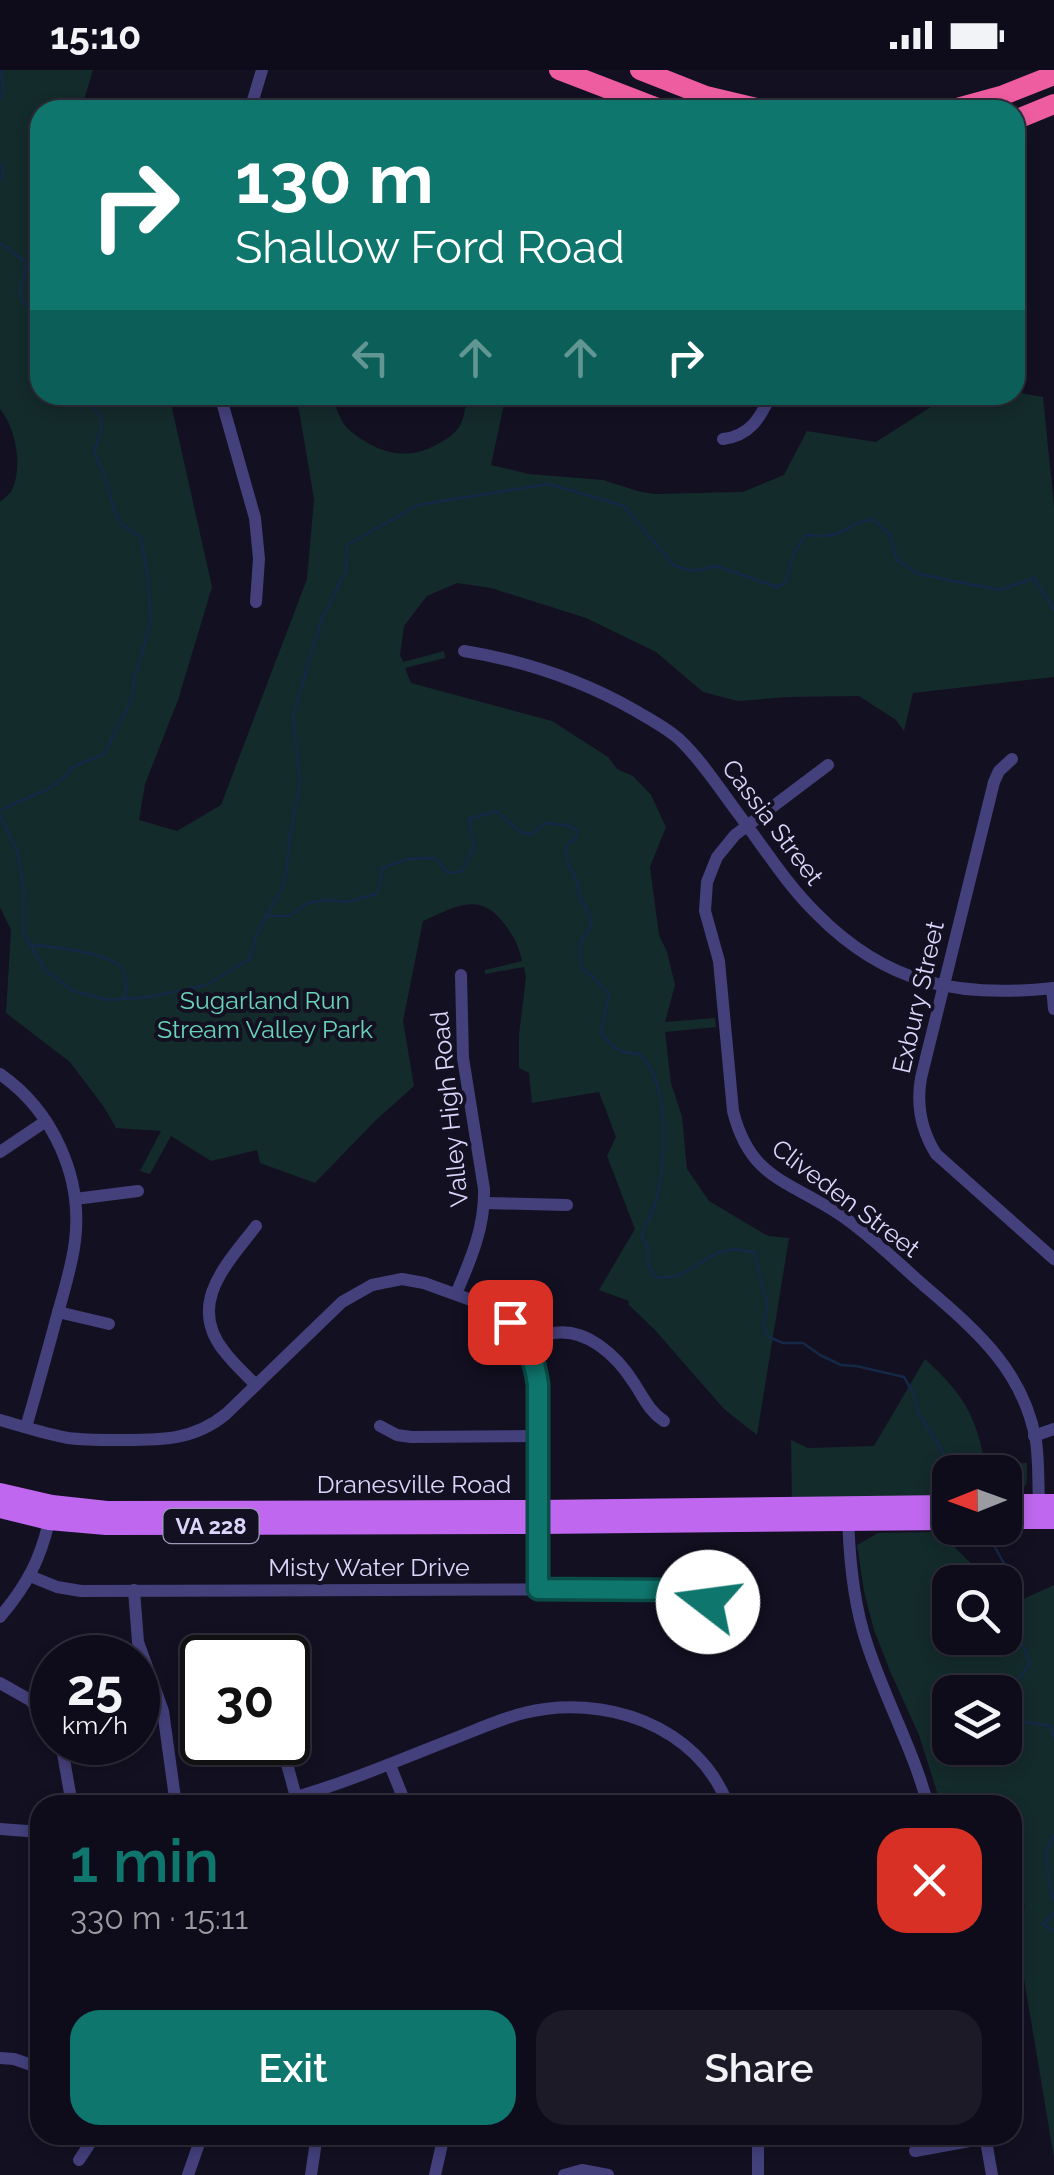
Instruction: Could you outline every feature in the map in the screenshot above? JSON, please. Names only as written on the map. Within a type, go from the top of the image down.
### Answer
[{"type":"highway","points":[[560,70],[637,100]]},
{"type":"highway","points":[[640,70],[723,100]]},
{"type":"highway","points":[[986,100],[1054,75]]},
{"type":"highway","points":[[1025,116],[1054,104]]},
{"type":"highway","points":[[1025,118],[1054,113]]},
{"type":"main road","name":"Dranesville Road","points":[[0,1492],[50,1512]]},
{"type":"main road","points":[[1022,1504],[1047,1503]]},
{"type":"main road","name":"Dranesville Road","points":[[848,1514],[932,1506]]},
{"type":"main road","name":"Dranesville Road","points":[[0,1508],[50,1512],[538,1517],[848,1514],[932,1520]]},
{"type":"main road","points":[[1022,1520],[1054,1520]]},
{"type":"street","points":[[253,100],[262,70]]},
{"type":"street","points":[[223,405],[255,518],[259,559],[256,602]]},
{"type":"street","points":[[723,439],[750,430],[766,405]]},
{"type":"street","name":"Cassia Street","points":[[464,651],[515,661],[581,683],[663,726],[690,751],[803,900],[834,930],[874,959],[943,986],[990,992],[1053,988]]},
{"type":"street","name":"Exbury Street","points":[[1012,759],[994,782],[918,1090],[920,1118],[924,1132],[945,1165],[1054,1259]]},
{"type":"street","name":"Cliveden Street","points":[[828,765],[735,835],[717,857],[707,882],[708,924],[719,961],[733,1112],[742,1139],[769,1174],[842,1216],[989,1344],[1021,1394],[1047,1503]]},
{"type":"street","name":"Valley High Road","points":[[456,1294],[478,1242],[484,1203],[463,1058],[461,974]]},
{"type":"street","points":[[1053,988],[1054,1009]]},
{"type":"street","points":[[0,1074],[20,1090],[46,1121],[67,1162],[75,1198],[73,1255],[26,1427]]},
{"type":"street","points":[[0,1152],[46,1121]]},
{"type":"street","points":[[75,1198],[138,1191]]},
{"type":"street","points":[[484,1203],[567,1205]]},
{"type":"street","points":[[256,1226],[218,1277],[209,1314],[224,1352],[256,1385]]},
{"type":"street","points":[[0,1420],[83,1440],[188,1436],[215,1424],[342,1302],[362,1288],[385,1282],[424,1282],[498,1312],[527,1344],[533,1358],[538,1384],[538,1589]]},
{"type":"street","points":[[58,1312],[109,1324]]},
{"type":"street","points":[[527,1344],[559,1332],[595,1342],[619,1362],[648,1408],[664,1421]]},
{"type":"street","points":[[380,1426],[404,1436],[537,1436]]},
{"type":"street","points":[[1034,1436],[1054,1429]]},
{"type":"street","points":[[0,1618],[30,1576],[50,1512]]},
{"type":"street","points":[[848,1514],[854,1585],[866,1642],[911,1750],[925,1795]]},
{"type":"street","name":"Misty Water Drive","points":[[30,1576],[71,1590],[681,1590],[708,1602]]},
{"type":"street","points":[[134,1590],[138,1642],[163,1711],[175,1795]]},
{"type":"street","points":[[0,1682],[30,1700]]},
{"type":"street","points":[[302,1795],[524,1713],[566,1707],[596,1709],[660,1728],[685,1745],[716,1779],[723,1795]]},
{"type":"street","points":[[390,1764],[402,1795]]},
{"type":"street","points":[[65,1765],[70,1795]]},
{"type":"street","points":[[287,1765],[295,1795]]},
{"type":"street","points":[[0,1829],[30,1831]]},
{"type":"street","points":[[0,2058],[30,2065]]},
{"type":"street","points":[[79,2160],[89,2145]]},
{"type":"street","points":[[188,2175],[198,2145]]},
{"type":"street","points":[[311,2175],[316,2145]]},
{"type":"street","points":[[435,2175],[442,2145]]},
{"type":"street","points":[[758,2145],[758,2175]]},
{"type":"street","points":[[915,2151],[945,2145]]},
{"type":"street","points":[[986,2145],[992,2175]]},
{"type":"street","points":[[564,2175],[582,2170],[608,2175]]},
{"type":"green space","name":"Sugarland Run Stream Valley Park","points":[[0,70],[93,70],[84,100],[30,100],[30,405],[171,405],[212,587],[178,700],[145,784],[139,820],[177,831],[221,805],[307,579],[314,499],[296,405],[335,405],[349,430],[380,449],[402,454],[424,450],[451,436],[463,420],[465,405],[504,405],[491,465],[529,474],[603,480],[655,494],[743,492],[784,475],[807,431],[876,442],[934,405],[1025,405],[1025,394],[1043,397],[1054,506],[1054,677],[913,693],[904,731],[896,720],[859,696],[738,701],[703,692],[656,652],[586,618],[491,588],[457,583],[427,596],[404,626],[400,655],[403,662],[444,651],[445,658],[405,668],[411,683],[552,721],[608,757],[617,769],[633,776],[651,795],[666,827],[650,867],[659,935],[675,985],[665,1022],[715,1018],[716,1027],[665,1032],[671,1083],[682,1117],[687,1169],[709,1201],[768,1236],[789,1238],[757,1435],[724,1409],[629,1301],[599,1290],[635,1229],[607,1156],[616,1137],[599,1092],[532,1103],[529,1073],[519,1068],[524,967],[485,974],[485,970],[522,961],[509,930],[487,908],[457,906],[423,921],[403,1021],[414,1086],[315,1183],[260,1163],[257,1150],[211,1161],[171,1136],[150,1174],[140,1171],[161,1131],[116,1128],[70,1062],[6,1013],[11,930],[0,907],[0,502],[12,490],[17,459],[10,426],[0,409]]},
{"type":"green space","points":[[925,1359],[966,1406],[983,1455],[932,1455],[932,1496],[792,1508],[791,1440],[808,1448],[874,1446]]},
{"type":"green space","points":[[1022,1463],[1027,1463],[1027,1482],[1023,1489]]},
{"type":"green space","points":[[932,1532],[932,1545],[952,1545],[973,1565],[932,1565],[932,1655],[1022,1655],[1022,1599],[1054,1585],[1054,2158],[1022,1967],[1022,1795],[938,1795],[919,1735],[874,1630],[857,1545],[878,1533]]},
{"type":"waterway","points":[[0,99],[4,91],[1,70]]},
{"type":"waterway","points":[[0,164],[4,173],[0,180]]},
{"type":"waterway","points":[[0,243],[26,262],[20,291],[30,308]]},
{"type":"waterway","points":[[0,810],[48,789],[73,767],[104,754],[132,699],[151,621],[140,536],[122,525],[116,515],[94,452],[101,430],[100,418],[94,409],[84,405]]},
{"type":"waterway","points":[[0,815],[18,853],[24,891],[23,932],[45,970],[73,991],[108,1000],[149,997],[206,985],[250,959],[256,936],[282,888],[287,869],[300,783],[293,716],[321,621],[346,570],[347,545],[418,505],[549,484],[624,506],[673,565],[693,571],[717,566],[777,587],[786,583],[793,555],[805,535],[832,535],[873,519],[890,535],[897,560],[918,574],[1000,590],[1034,578],[1054,610]]},
{"type":"waterway","points":[[265,916],[289,916],[308,903],[346,902],[376,894],[382,868],[408,859],[436,858],[448,873],[462,871],[474,847],[469,819],[496,811],[519,831],[530,835],[546,823],[577,830],[576,838],[567,845],[566,856],[591,921],[581,943],[581,968],[609,994],[601,1032],[616,1048],[638,1053],[649,1065],[661,1104],[661,1174],[642,1238],[648,1245],[648,1264],[655,1277],[676,1276],[729,1250],[754,1252],[768,1307],[763,1326],[769,1337],[783,1343],[803,1343],[841,1365],[904,1377],[915,1396],[918,1412],[945,1455]]},
{"type":"waterway","points":[[30,945],[110,960],[124,972],[125,997]]},
{"type":"waterway","points":[[994,1545],[1005,1565]]},
{"type":"waterway","points":[[1022,1643],[1030,1663],[1022,1675]]},
{"type":"waterway","points":[[1022,1722],[1051,1727],[1054,1738]]},
{"type":"waterway","points":[[1054,1835],[1047,1854],[1054,1900]]},
{"type":"waterway","points":[[1054,1913],[1043,1924],[1054,1931]]},
{"type":"route","points":[[510,1322],[527,1344],[538,1384],[538,1589],[681,1590],[708,1602]]}]
